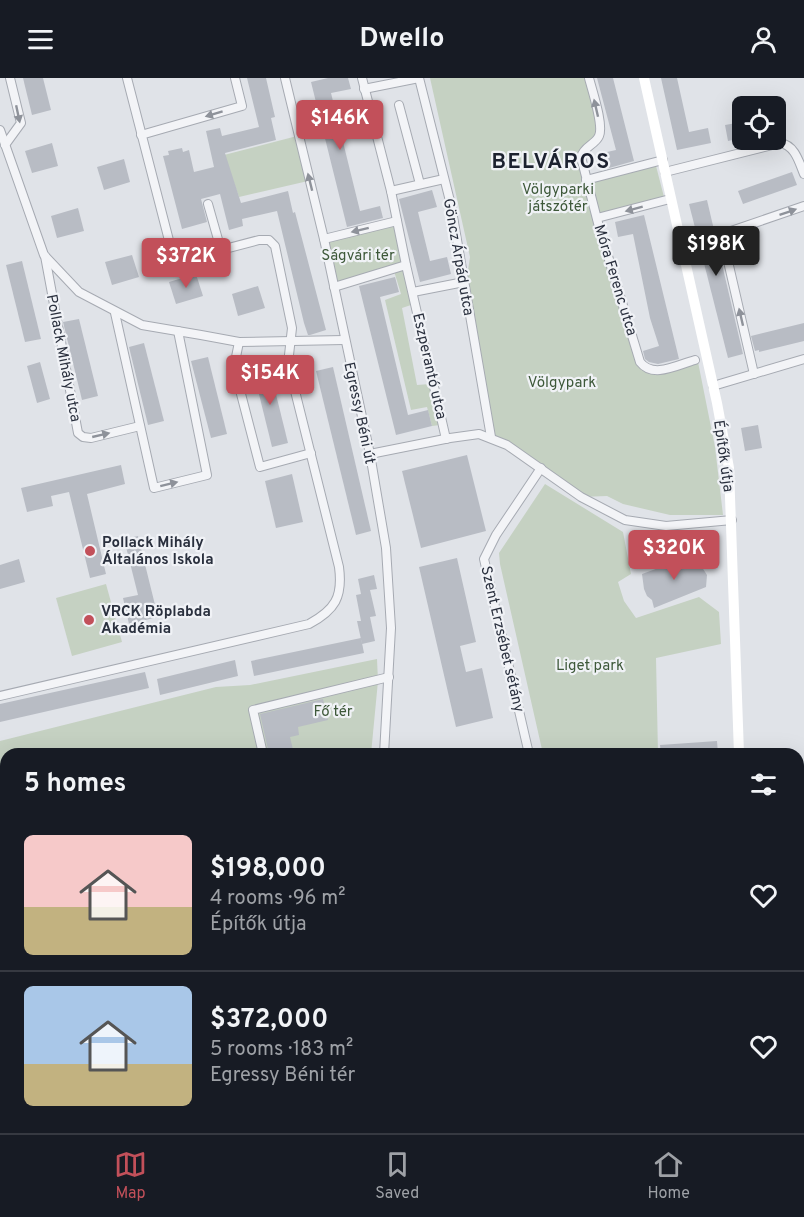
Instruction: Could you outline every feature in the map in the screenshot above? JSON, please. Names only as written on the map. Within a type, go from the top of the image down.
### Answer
[{"type":"street","points":[[5,145],[21,123],[10,78]]},
{"type":"street","points":[[0,696],[297,627],[318,619],[336,602],[339,594],[341,582],[290,371],[292,328],[275,246],[269,240],[259,240],[183,260],[176,259],[172,252],[127,78]]},
{"type":"street","points":[[141,135],[242,106],[235,78]]},
{"type":"street","name":"Egressy Béni út","points":[[285,78],[324,239],[370,454],[388,570],[391,628],[384,748]]},
{"type":"street","name":"Eszperantó utca","points":[[362,78],[391,191],[446,439]]},
{"type":"street","points":[[364,89],[419,78]]},
{"type":"street","name":"Göncz Árpád utca","points":[[419,78],[444,179],[491,437]]},
{"type":"street","name":"Móra Ferenc utca","points":[[589,78],[601,129],[596,141],[582,152],[581,157],[640,362],[651,371],[695,360]]},
{"type":"street","name":"Építők útja","points":[[644,78],[713,386],[729,468],[739,748]]},
{"type":"street","points":[[399,105],[420,184]]},
{"type":"street","name":"Pollack Mihály utca","points":[[0,130],[44,255],[78,433],[83,437],[92,438],[140,426]]},
{"type":"street","points":[[665,172],[786,144],[791,148],[804,174]]},
{"type":"street","points":[[586,180],[663,160]]},
{"type":"street","points":[[391,191],[444,179]]},
{"type":"street","points":[[597,218],[670,199]]},
{"type":"street","points":[[208,204],[221,250]]},
{"type":"street","points":[[754,374],[724,237],[731,231],[804,206]]},
{"type":"street","points":[[324,239],[396,220]]},
{"type":"street","name":"Pollack Mihály utca","points":[[44,255],[79,292],[115,313],[142,325],[239,342],[290,343],[344,340]]},
{"type":"street","points":[[334,287],[406,265]]},
{"type":"street","points":[[413,292],[464,282]]},
{"type":"street","points":[[115,313],[154,488],[207,475],[178,331]]},
{"type":"street","points":[[239,342],[234,367],[260,467],[311,453]]},
{"type":"street","points":[[713,386],[804,359]]},
{"type":"street","points":[[370,454],[475,434],[491,437],[507,445],[580,497],[625,520],[666,526],[732,520]]},
{"type":"street","name":"Szent Erzsébet sétány","points":[[528,748],[484,559],[496,535],[541,468]]},
{"type":"street","points":[[262,748],[254,710],[389,677]]},
{"type":"green space","name":"Völgypark","points":[[430,78],[589,78],[601,129],[582,162],[586,180],[655,162],[665,201],[598,218],[645,370],[698,362],[715,447],[723,515],[670,515],[623,504],[607,496],[581,497],[491,437],[466,284],[470,257]]},
{"type":"green space","points":[[297,136],[308,181],[239,197],[224,155]]},
{"type":"green space","name":"Ságvári tér","points":[[397,221],[406,265],[334,287],[324,239]]},
{"type":"green space","points":[[403,269],[411,305],[402,308],[417,385],[430,384],[440,425],[432,426],[427,407],[411,410],[385,300],[401,294],[394,271]]},
{"type":"green space","name":"Liget park","points":[[545,484],[623,532],[631,574],[618,582],[624,601],[636,618],[699,597],[719,612],[721,644],[656,658],[658,748],[542,748],[499,553]]},
{"type":"green space","name":"VRCK Röplabda Akadémia","points":[[106,584],[122,642],[72,656],[56,598]]},
{"type":"green space","name":"Fő tér","points":[[377,659],[378,681],[372,748],[0,748],[0,741],[216,687],[250,685]]},
{"type":"building","points":[[23,78],[43,78],[51,110],[32,115]]},
{"type":"building","points":[[247,78],[266,78],[275,117],[271,118],[276,140],[225,153],[241,203],[288,191],[326,330],[310,335],[304,323],[277,211],[242,219],[243,226],[229,230],[220,194],[201,199],[207,222],[182,229],[163,156],[169,155],[168,151],[182,148],[183,152],[189,150],[194,172],[214,167],[206,131],[220,128],[222,136],[259,127]]},
{"type":"building","points":[[328,78],[348,78],[351,89],[331,93],[360,211],[380,206],[383,218],[347,227],[311,82]]},
{"type":"building","points":[[597,78],[613,78],[634,161],[602,170],[598,154],[616,150]]},
{"type":"building","points":[[661,78],[677,78],[689,132],[708,128],[711,143],[677,150]]},
{"type":"building","points":[[732,124],[732,140],[728,141],[725,125]]},
{"type":"building","points":[[52,143],[58,166],[32,173],[25,151]]},
{"type":"building","points":[[124,159],[130,182],[104,190],[97,167]]},
{"type":"building","points":[[792,172],[797,185],[743,204],[738,191]]},
{"type":"building","points":[[432,190],[437,207],[418,212],[430,261],[447,257],[451,274],[420,282],[399,199]]},
{"type":"building","points":[[707,200],[743,354],[728,358],[689,204]]},
{"type":"building","points":[[78,208],[84,231],[57,238],[51,216]]},
{"type":"building","points":[[644,215],[679,359],[658,364],[645,359],[643,351],[659,346],[650,318],[633,234],[618,237],[615,222]]},
{"type":"building","points":[[132,255],[139,277],[112,285],[105,262]]},
{"type":"building","points":[[22,261],[41,339],[25,342],[6,265]]},
{"type":"building","points":[[196,274],[203,296],[176,304],[169,282]]},
{"type":"building","points":[[395,277],[399,292],[380,297],[408,415],[428,410],[432,426],[396,435],[359,286]]},
{"type":"building","points":[[258,286],[265,308],[238,316],[232,294]]},
{"type":"building","points":[[79,319],[98,396],[82,400],[63,322]]},
{"type":"building","points":[[804,323],[804,341],[755,351],[751,336]]},
{"type":"building","points":[[144,343],[164,421],[148,425],[129,347]]},
{"type":"building","points":[[208,357],[227,434],[211,438],[191,361]]},
{"type":"building","points":[[40,362],[50,399],[37,403],[27,366]]},
{"type":"building","points":[[269,366],[288,443],[272,447],[253,370]]},
{"type":"building","points":[[333,367],[371,531],[356,535],[316,371]]},
{"type":"building","points":[[758,425],[762,448],[745,451],[741,428]]},
{"type":"building","points":[[467,455],[486,531],[421,548],[402,471]]},
{"type":"building","points":[[121,465],[125,484],[87,494],[106,574],[90,578],[69,492],[51,496],[53,506],[27,512],[21,488]]},
{"type":"building","points":[[292,474],[303,522],[276,528],[265,481]]},
{"type":"building","points":[[138,536],[158,617],[129,624],[123,598],[138,595],[124,539]]},
{"type":"building","points":[[694,555],[707,575],[706,587],[654,608],[652,600],[644,589],[642,574]]},
{"type":"building","points":[[457,558],[476,642],[460,646],[466,672],[482,668],[493,718],[456,727],[419,567]]},
{"type":"building","points":[[19,559],[25,582],[0,589],[0,565]]},
{"type":"building","points":[[374,575],[377,589],[370,590],[376,616],[370,617],[375,641],[362,644],[357,621],[361,621],[356,595],[361,594],[358,579]]},
{"type":"building","points":[[361,638],[364,653],[254,676],[251,661]]},
{"type":"building","points":[[235,660],[238,676],[160,695],[157,679]]},
{"type":"building","points":[[145,672],[149,688],[0,722],[0,704]]},
{"type":"building","points":[[323,699],[328,720],[298,727],[299,735],[290,737],[293,748],[268,748],[260,714]]},
{"type":"building","points":[[717,741],[718,748],[660,748],[660,745]]},
{"type":"place","name":"Pollack Mihály Általános Iskola","points":[[90,551]]},
{"type":"place","name":"VRCK Röplabda Akadémia","points":[[89,620]]},
{"type":"district","name":"BELVÁROS","points":[[551,161]]},
{"type":"park label","name":"Völgyparki játszótér","points":[[558,198]]}]
